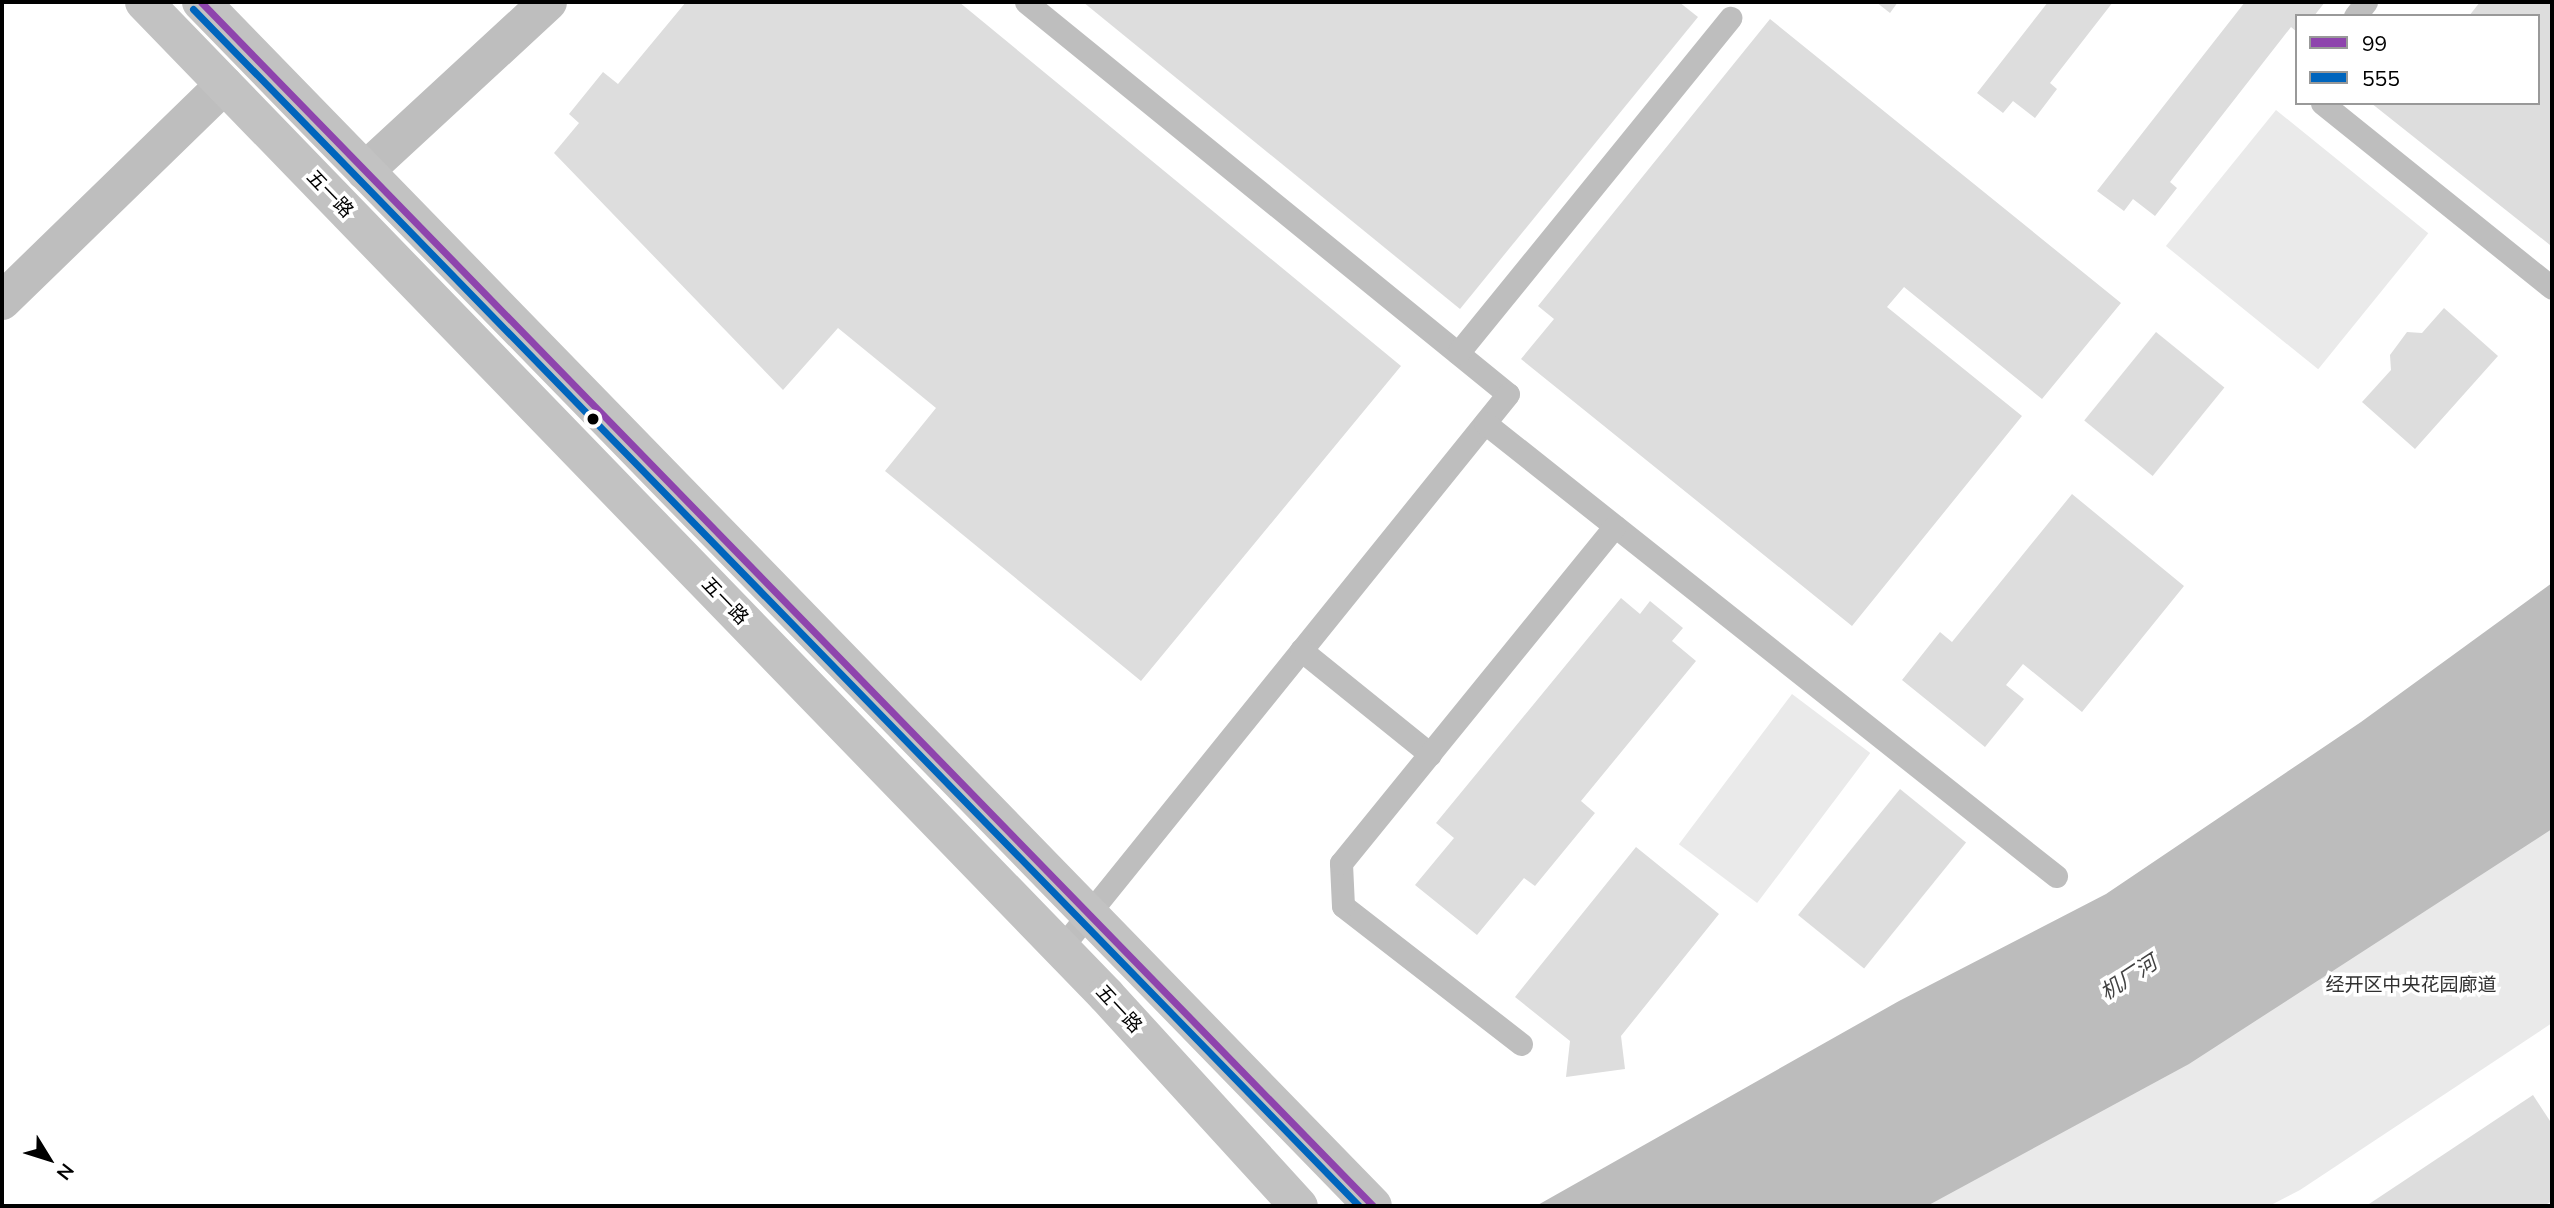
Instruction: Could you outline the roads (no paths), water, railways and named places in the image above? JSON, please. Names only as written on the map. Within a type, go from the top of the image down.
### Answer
[{"type":"main road","name":"五一路","points":[[144,2],[1061,948],[1300,1206]]},
{"type":"main road","points":[[201,2],[1087,916],[1373,1206]]},
{"type":"street","points":[[365,171],[548,2]]},
{"type":"street","points":[[2,301],[224,85]]},
{"type":"lane","points":[[1026,2],[1508,394],[1061,948]]},
{"type":"lane","points":[[1458,353],[1730,18]]},
{"type":"lane","points":[[2324,105],[2552,288]]},
{"type":"lane","points":[[1485,422],[2056,876]]},
{"type":"lane","points":[[1521,1044],[1343,906],[1341,863],[1615,526]]},
{"type":"lane","points":[[1301,650],[1430,754]]},
{"type":"water","name":"机厂河","points":[[2552,583],[2552,829],[2189,1064],[1927,1206],[1536,1206],[1899,1001],[2106,894],[2361,722]]},
{"type":"park label","name":"经开区中央花园廊道","points":[[2411,985]]}]
